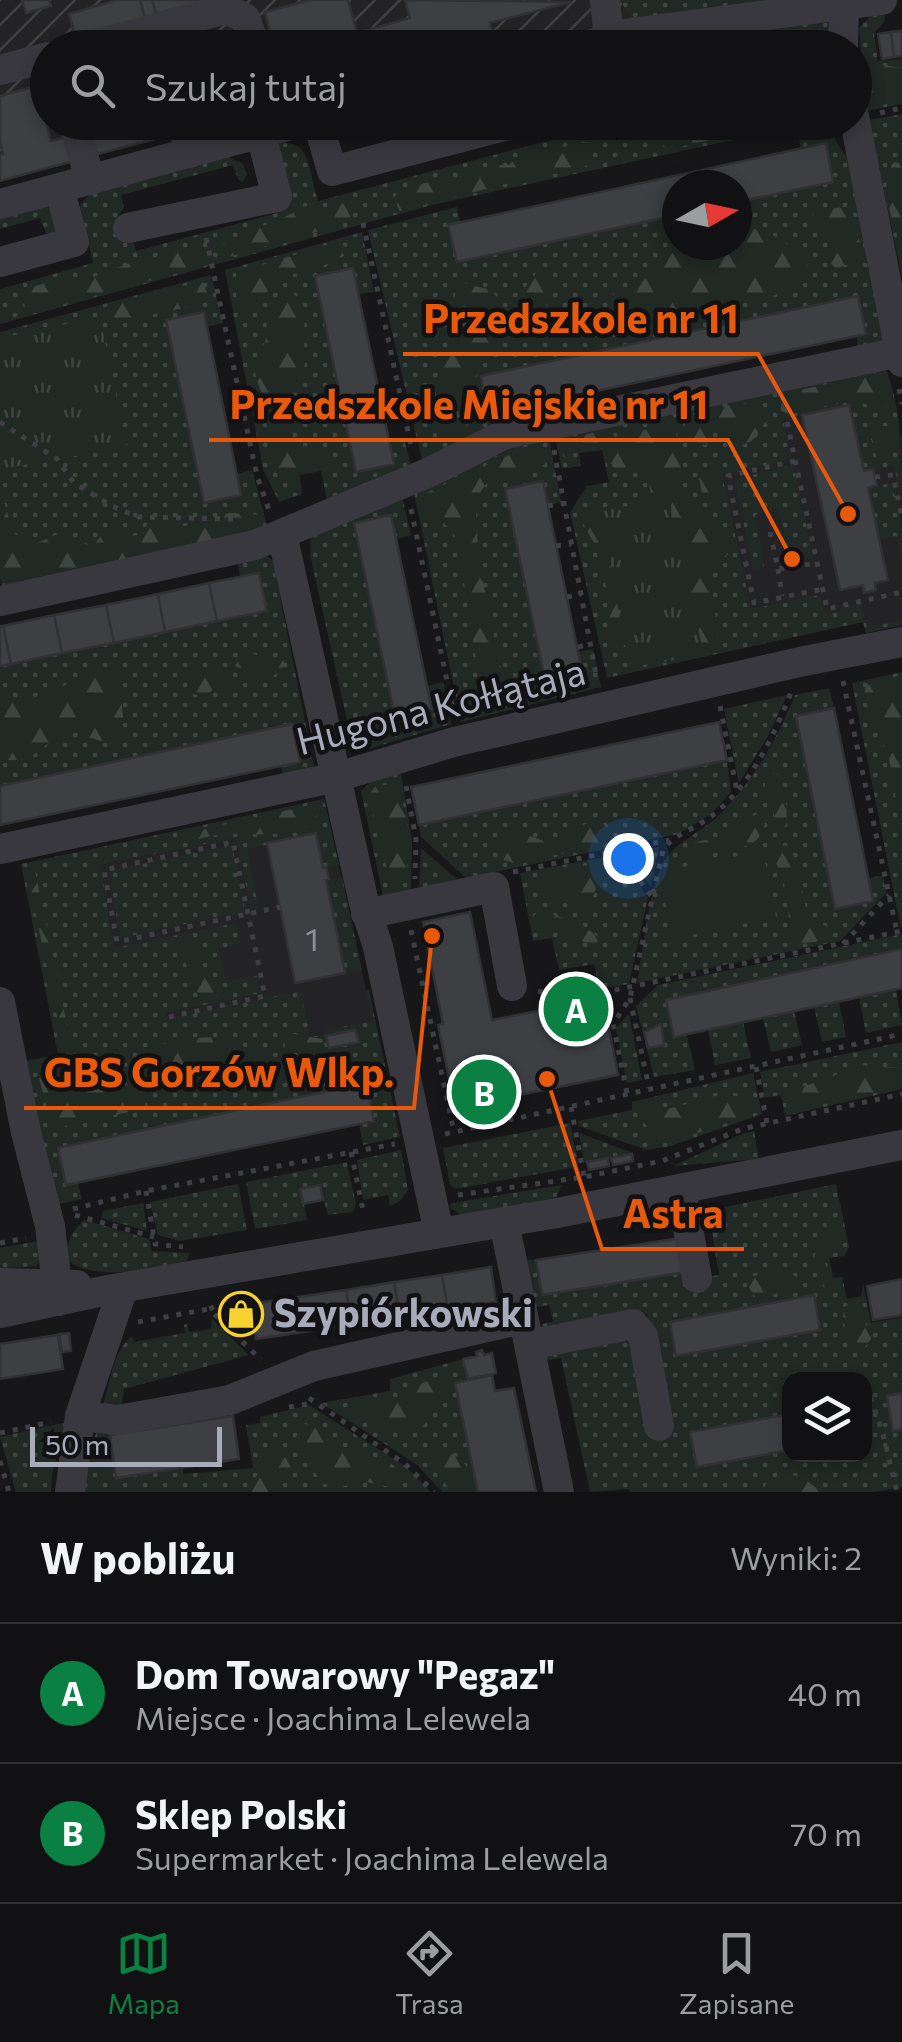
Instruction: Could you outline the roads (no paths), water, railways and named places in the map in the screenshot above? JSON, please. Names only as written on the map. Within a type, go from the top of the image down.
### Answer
[{"type":"street","points":[[605,0],[608,30]]},
{"type":"street","points":[[653,30],[882,0]]},
{"type":"street","points":[[843,30],[844,5]]},
{"type":"street","points":[[175,30],[220,9],[230,10],[248,22],[250,30]]},
{"type":"street","points":[[0,70],[30,62]]},
{"type":"street","points":[[79,140],[90,180]]},
{"type":"street","points":[[187,140],[190,153]]},
{"type":"street","points":[[0,204],[234,140]]},
{"type":"street","points":[[128,228],[278,196],[278,140]]},
{"type":"street","points":[[323,140],[332,171],[451,140]]},
{"type":"street","points":[[0,601],[237,550],[410,481],[506,434],[901,357],[872,140]]},
{"type":"street","points":[[0,262],[74,242],[59,188]]},
{"type":"street","points":[[282,534],[440,1233]]},
{"type":"street","name":"Hugona Kołłątaja","points":[[0,849],[338,776],[454,742],[902,642]]},
{"type":"street","points":[[366,914],[494,887],[512,986]]},
{"type":"street","points":[[0,1002],[46,1216],[58,1292]]},
{"type":"street","points":[[0,1283],[58,1292],[116,1289],[504,1222],[902,1145]]},
{"type":"street","points":[[680,1189],[697,1278]]},
{"type":"street","points":[[504,1222],[559,1492]]},
{"type":"street","points":[[70,1492],[80,1416],[116,1289]]},
{"type":"street","points":[[0,1314],[58,1292]]},
{"type":"street","points":[[80,1416],[118,1420],[230,1400],[314,1366],[526,1332],[634,1324],[643,1336],[659,1426]]},
{"type":"place","name":"Przedszkole nr 11","points":[[848,514]]},
{"type":"place","name":"Przedszkole Miejskie nr 11","points":[[792,559]]},
{"type":"place","name":"GBS Gorzów Wlkp.","points":[[432,936]]},
{"type":"place","name":"Dom Towarowy \"Pegaz\"","points":[[576,1009]]},
{"type":"place","name":"Astra","points":[[547,1079]]},
{"type":"place","name":"Sklep Polski","points":[[484,1092]]},
{"type":"place","name":"Szypiórkowski","points":[[241,1314]]}]
